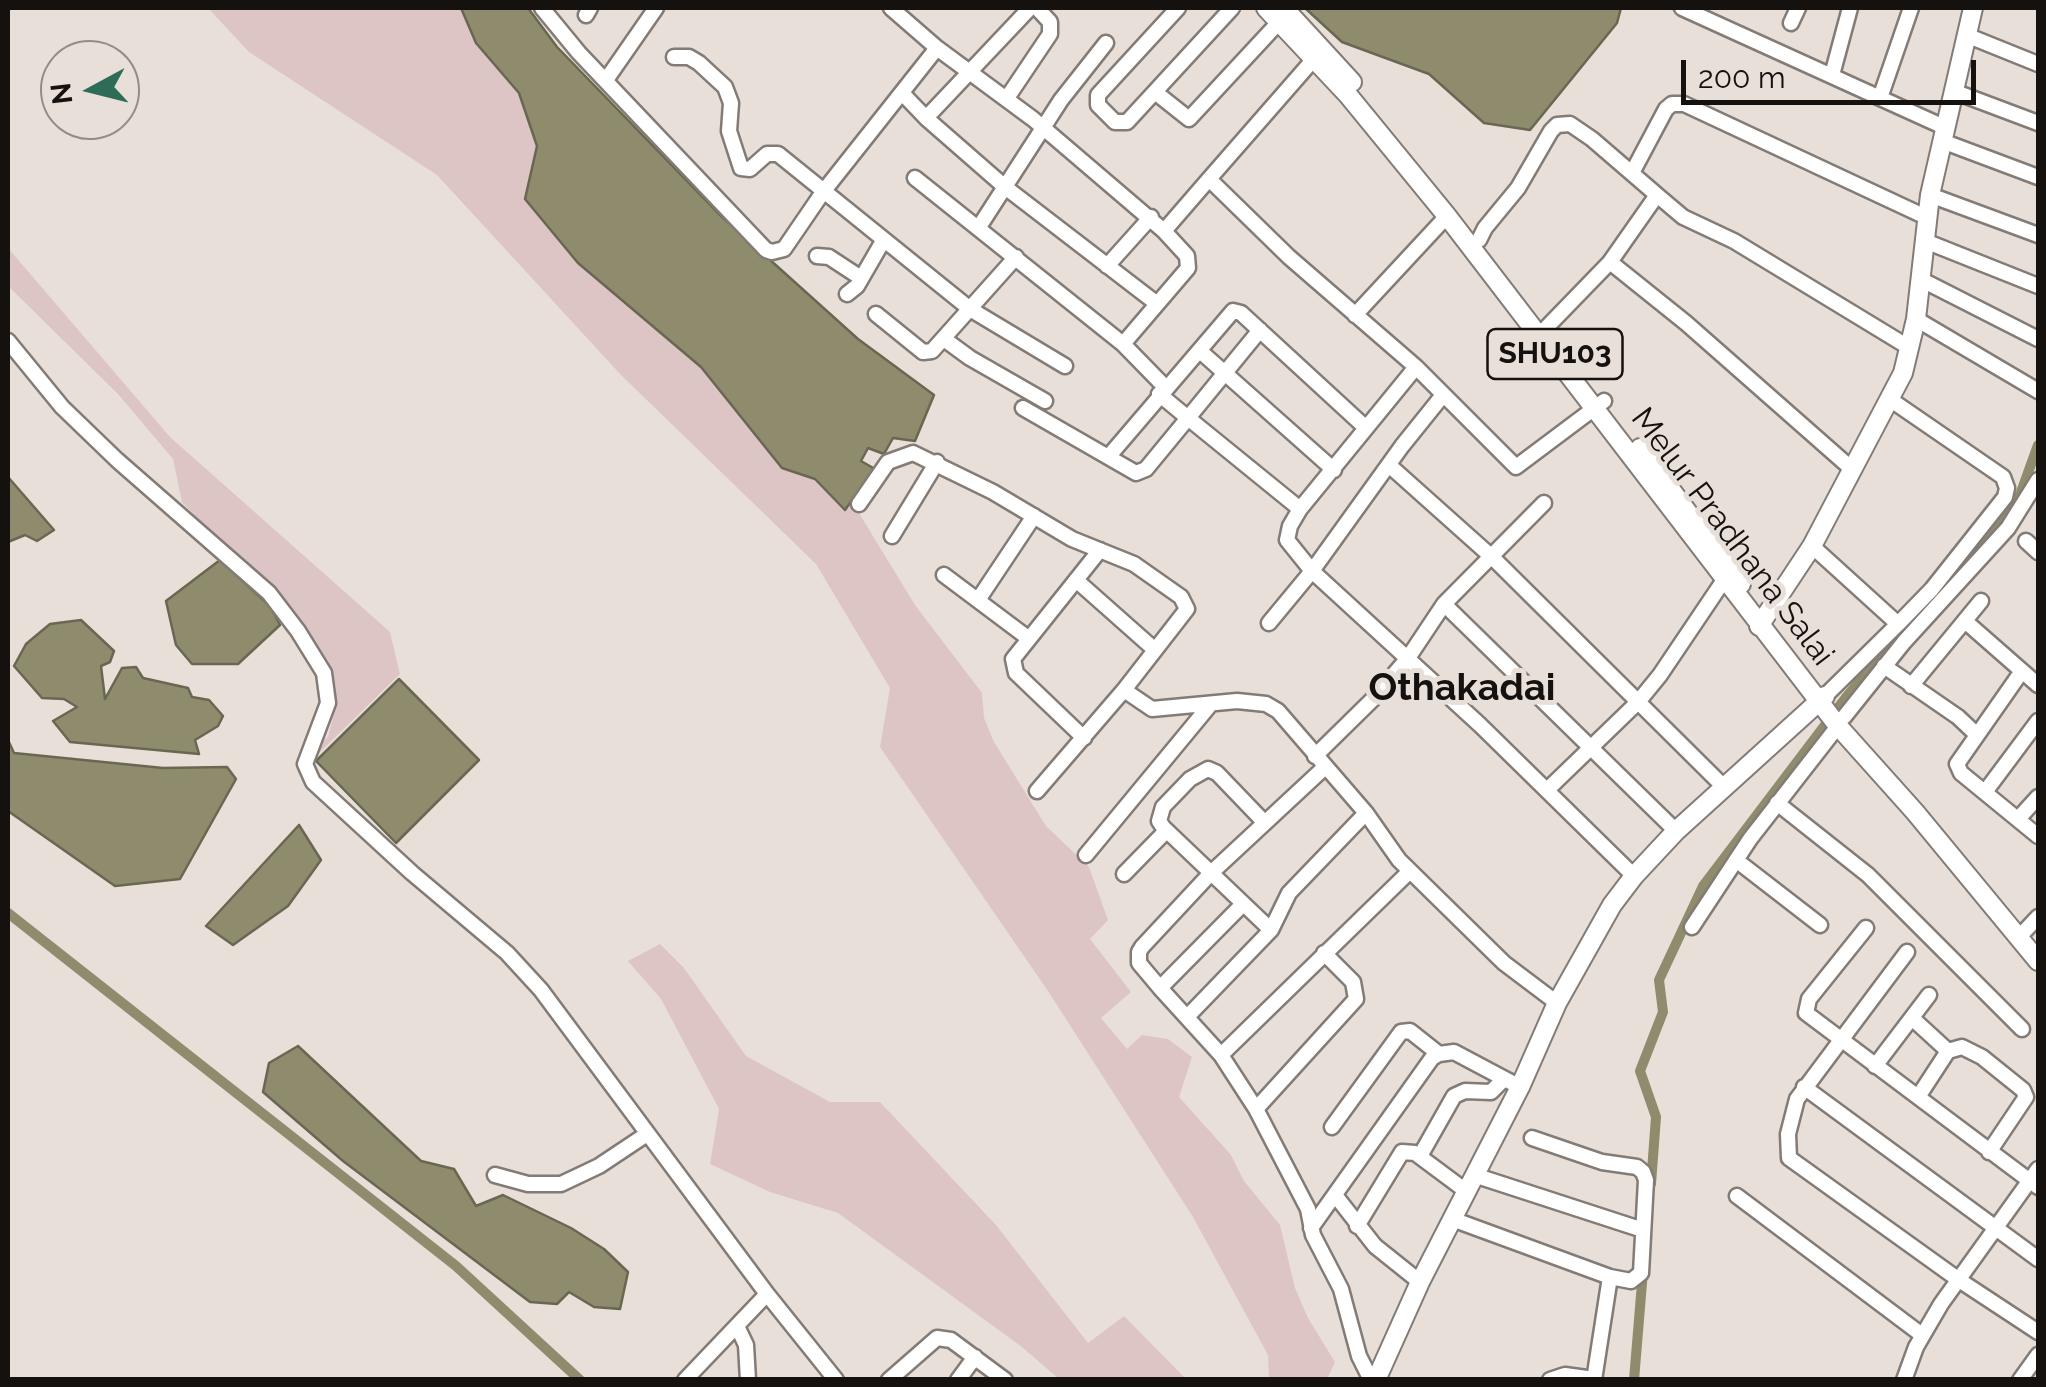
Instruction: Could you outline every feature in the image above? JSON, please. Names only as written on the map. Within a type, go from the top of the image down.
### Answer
[{"type":"main road","points":[[1762,621],[1812,546],[1891,400],[1910,348],[1922,280],[1930,195],[1972,8]]},
{"type":"main road","name":"Melur Pradhana Salai","points":[[1276,12],[1320,53],[1480,240],[1547,327],[1724,580],[1762,621]]},
{"type":"main road","name":"Melur Pradhana Salai","points":[[1320,53],[1599,404],[1833,711],[2031,931],[2038,961]]},
{"type":"main road","points":[[1374,1380],[1470,1183],[1512,1083],[1596,930],[1634,876],[1723,786],[1833,711]]},
{"type":"street","points":[[542,8],[766,250],[784,248],[823,192],[938,48]]},
{"type":"street","points":[[606,80],[656,8]]},
{"type":"street","points":[[891,8],[1044,128],[1151,217],[1184,251],[1188,268],[1123,344]]},
{"type":"street","points":[[926,118],[1034,8],[1050,22],[1050,34],[1007,98]]},
{"type":"street","points":[[1178,8],[1096,100],[1120,123],[1128,122],[1232,8]]},
{"type":"street","points":[[1682,8],[1832,75],[1943,134],[2038,177]]},
{"type":"street","points":[[1720,24],[1726,8]]},
{"type":"street","points":[[1791,22],[1798,8]]},
{"type":"street","points":[[1832,75],[1850,8]]},
{"type":"street","points":[[1880,98],[1911,8]]},
{"type":"street","points":[[1155,92],[1189,119],[1276,12]]},
{"type":"street","points":[[1966,35],[2038,64]]},
{"type":"street","points":[[979,226],[1106,43]]},
{"type":"street","points":[[1164,231],[1320,53]]},
{"type":"street","points":[[674,57],[689,57],[699,63],[725,88],[730,103],[729,131],[741,168],[750,169],[767,154],[778,154],[970,308],[1065,366]]},
{"type":"street","points":[[1953,91],[2038,122]]},
{"type":"street","points":[[903,94],[1005,187],[1156,302]]},
{"type":"street","points":[[1632,173],[1666,109],[1672,104],[1684,104],[1928,218]]},
{"type":"street","points":[[1480,240],[1557,124],[1570,124],[1682,217],[1734,241],[1910,348]]},
{"type":"street","points":[[915,178],[1123,344],[1188,418],[1300,509]]},
{"type":"street","points":[[1208,179],[1289,258],[1416,368],[1516,467],[1599,404]]},
{"type":"street","points":[[1547,327],[1610,262],[1657,195]]},
{"type":"street","points":[[1930,195],[2038,235]]},
{"type":"street","points":[[1355,315],[1447,216]]},
{"type":"street","points":[[1107,266],[1151,217]]},
{"type":"street","points":[[1925,240],[2038,286]]},
{"type":"street","points":[[847,294],[883,241]]},
{"type":"street","points":[[817,256],[830,257],[861,278]]},
{"type":"street","points":[[876,314],[922,352],[932,352],[1016,257]]},
{"type":"street","points":[[1610,262],[1686,322],[1852,470]]},
{"type":"street","points":[[1922,280],[2038,339]]},
{"type":"street","points":[[1109,456],[1234,311],[1241,313],[1366,428]]},
{"type":"street","points":[[1916,318],[2038,391]]},
{"type":"street","points":[[1023,408],[1132,472],[1141,472],[1260,330]]},
{"type":"street","points":[[944,338],[970,358],[1045,401]]},
{"type":"street","points":[[10,350],[117,460],[269,594],[324,673],[328,704],[306,764],[313,782],[412,873],[507,952],[580,1038],[647,1134],[836,1380]]},
{"type":"street","points":[[1200,351],[1334,470]]},
{"type":"street","points":[[1416,368],[1300,509],[1287,540],[1312,570],[1634,876]]},
{"type":"street","points":[[1268,623],[1443,396]]},
{"type":"street","points":[[1692,927],[1874,652],[2005,497],[2007,488],[1997,472],[1891,400]]},
{"type":"street","points":[[859,504],[888,462],[913,454],[937,462],[1072,539],[1134,564],[1186,603],[1185,615],[1037,791]]},
{"type":"street","points":[[892,536],[937,462]]},
{"type":"street","points":[[1390,466],[1493,558],[1723,786]]},
{"type":"street","points":[[1833,711],[1884,666],[2008,528],[2038,480]]},
{"type":"street","points":[[1374,1380],[1359,1356],[1341,1289],[1311,1228],[1308,1209],[1256,1109],[1221,1055],[1139,963],[1138,952],[1320,762],[1408,658],[1444,604],[1544,503]]},
{"type":"street","points":[[978,600],[1034,516]]},
{"type":"street","points":[[2026,541],[2038,552]]},
{"type":"street","points":[[1812,546],[1898,624]]},
{"type":"street","points":[[1084,738],[1016,674],[1014,659],[1100,550]]},
{"type":"street","points":[[944,575],[1028,638]]},
{"type":"street","points":[[1076,580],[1154,650]]},
{"type":"street","points":[[1547,790],[1638,702],[1724,580]]},
{"type":"street","points":[[1910,686],[1982,601]]},
{"type":"street","points":[[1444,604],[1676,832]]},
{"type":"street","points":[[1965,621],[2038,686]]},
{"type":"street","points":[[1884,666],[1976,734]]},
{"type":"street","points":[[2022,671],[1958,760],[1958,768],[2038,836]]},
{"type":"street","points":[[1124,690],[1152,709],[1237,701],[1266,704],[1278,711],[1410,871],[1504,964],[1556,1003]]},
{"type":"street","points":[[1086,855],[1210,705]]},
{"type":"street","points":[[1985,792],[2038,722]]},
{"type":"street","points":[[1264,823],[1217,773],[1208,769],[1190,779],[1163,807],[1160,821],[1271,930]]},
{"type":"street","points":[[2018,819],[2038,798]]},
{"type":"street","points":[[1776,802],[1868,875],[2022,1029]]},
{"type":"street","points":[[1187,1017],[1271,930],[1288,893],[1366,813]]},
{"type":"street","points":[[1124,874],[1166,831]]},
{"type":"street","points":[[1736,860],[1820,926]]},
{"type":"street","points":[[1221,1055],[1410,871]]},
{"type":"street","points":[[1160,988],[1243,904]]},
{"type":"street","points":[[1866,928],[1806,1007],[1809,1018],[1990,1152],[2035,1179],[1922,1335],[1904,1380]]},
{"type":"street","points":[[1907,952],[1804,1087],[1791,1115],[1786,1148],[1789,1158],[2038,1332]]},
{"type":"street","points":[[1256,1109],[1356,1000],[1356,987],[1324,953]]},
{"type":"street","points":[[1876,1066],[1930,995]]},
{"type":"street","points":[[1912,1018],[1948,1051]]},
{"type":"street","points":[[1332,1127],[1401,1032],[1410,1032],[1438,1054]]},
{"type":"street","points":[[1918,1097],[1948,1051],[1957,1047],[1970,1050],[2026,1094],[2025,1103],[1990,1152]]},
{"type":"street","points":[[1311,1228],[1432,1058],[1454,1052],[1512,1083]]},
{"type":"street","points":[[1420,1156],[1458,1092],[1491,1092],[1512,1083]]},
{"type":"street","points":[[1804,1087],[2038,1259]]},
{"type":"street","points":[[495,1175],[528,1184],[561,1184],[600,1166],[647,1134]]},
{"type":"street","points":[[1452,1219],[1610,1277],[1631,1282],[1639,1277],[1644,1172],[1532,1138]]},
{"type":"street","points":[[1357,1226],[1398,1156],[1410,1151],[1470,1183],[1643,1230]]},
{"type":"street","points":[[1334,1195],[1375,1246],[1420,1282]]},
{"type":"street","points":[[1737,1196],[1922,1335]]},
{"type":"street","points":[[1550,1380],[1564,1375],[1594,1379],[1610,1277]]},
{"type":"street","points":[[685,1380],[768,1294]]},
{"type":"street","points":[[737,1326],[746,1345],[748,1380]]},
{"type":"street","points":[[889,1380],[936,1338],[950,1340],[1005,1380]]},
{"type":"street","points":[[2020,1380],[2038,1355]]},
{"type":"street","points":[[958,1380],[975,1357]]},
{"type":"shaded area","points":[[208,8],[461,8],[476,43],[519,93],[578,263],[701,367],[782,468],[815,479],[845,510],[854,505],[915,605],[982,693],[984,718],[994,742],[1046,826],[1089,867],[1108,920],[1090,939],[1131,992],[1101,1018],[1127,1049],[1142,1035],[1168,1039],[1192,1057],[1179,1097],[1231,1155],[1244,1181],[1280,1225],[1295,1288],[1335,1362],[1327,1379],[1269,1379],[1268,1355],[1193,1217],[1048,991],[880,747],[890,688],[816,564],[621,375],[437,175],[249,52]]},
{"type":"shaded area","points":[[461,8],[528,8],[557,47],[719,214],[858,339],[934,395],[915,441],[893,438],[884,454],[868,448],[861,461],[875,469],[845,510],[815,479],[782,468],[701,367],[578,263],[525,199],[537,146],[519,93],[476,43]]},
{"type":"shaded area","points":[[1305,8],[1621,8],[1617,23],[1530,130],[1484,123],[1429,74],[1342,42]]},
{"type":"shaded area","points":[[8,248],[170,437],[390,632],[400,674],[315,757],[312,751],[328,737],[335,709],[334,680],[313,638],[182,502],[173,459],[118,394],[8,286]]},
{"type":"shaded area","points":[[8,477],[54,530],[37,541],[25,535],[8,542]]},
{"type":"shaded area","points":[[220,560],[271,607],[280,625],[238,664],[192,664],[176,645],[166,601]]},
{"type":"shaded area","points":[[81,620],[114,651],[110,662],[101,666],[105,699],[122,668],[136,667],[143,678],[188,688],[192,697],[209,700],[223,716],[218,726],[195,740],[199,754],[70,742],[53,721],[77,707],[64,699],[42,698],[14,666],[26,644],[50,624]]},
{"type":"shaded area","points":[[399,679],[479,760],[396,843],[316,761]]},
{"type":"shaded area","points":[[8,740],[14,753],[163,768],[227,767],[236,779],[180,879],[115,886],[8,811]]},
{"type":"shaded area","points":[[299,825],[321,860],[288,906],[233,945],[206,926]]},
{"type":"shaded area","points":[[660,944],[684,968],[746,1056],[830,1102],[880,1102],[996,1225],[1088,1343],[1124,1316],[1186,1379],[1059,1379],[1022,1347],[838,1213],[770,1192],[710,1164],[719,1109],[661,999],[628,961]]},
{"type":"shaded area","points":[[298,1046],[421,1161],[454,1169],[476,1206],[503,1195],[604,1249],[628,1272],[620,1309],[594,1307],[569,1292],[557,1304],[530,1302],[343,1161],[263,1092],[269,1063]]},
{"type":"waterway","points":[[1952,574],[2020,495],[2038,445]]},
{"type":"waterway","points":[[1651,1184],[1656,1117],[1640,1071],[1663,1012],[1659,980],[1703,886],[1847,696],[1928,602]]},
{"type":"waterway","points":[[8,913],[456,1266],[580,1380]]},
{"type":"waterway","points":[[1634,1380],[1643,1271]]},
{"type":"district","name":"Othakadai","points":[[1462,689]]}]
